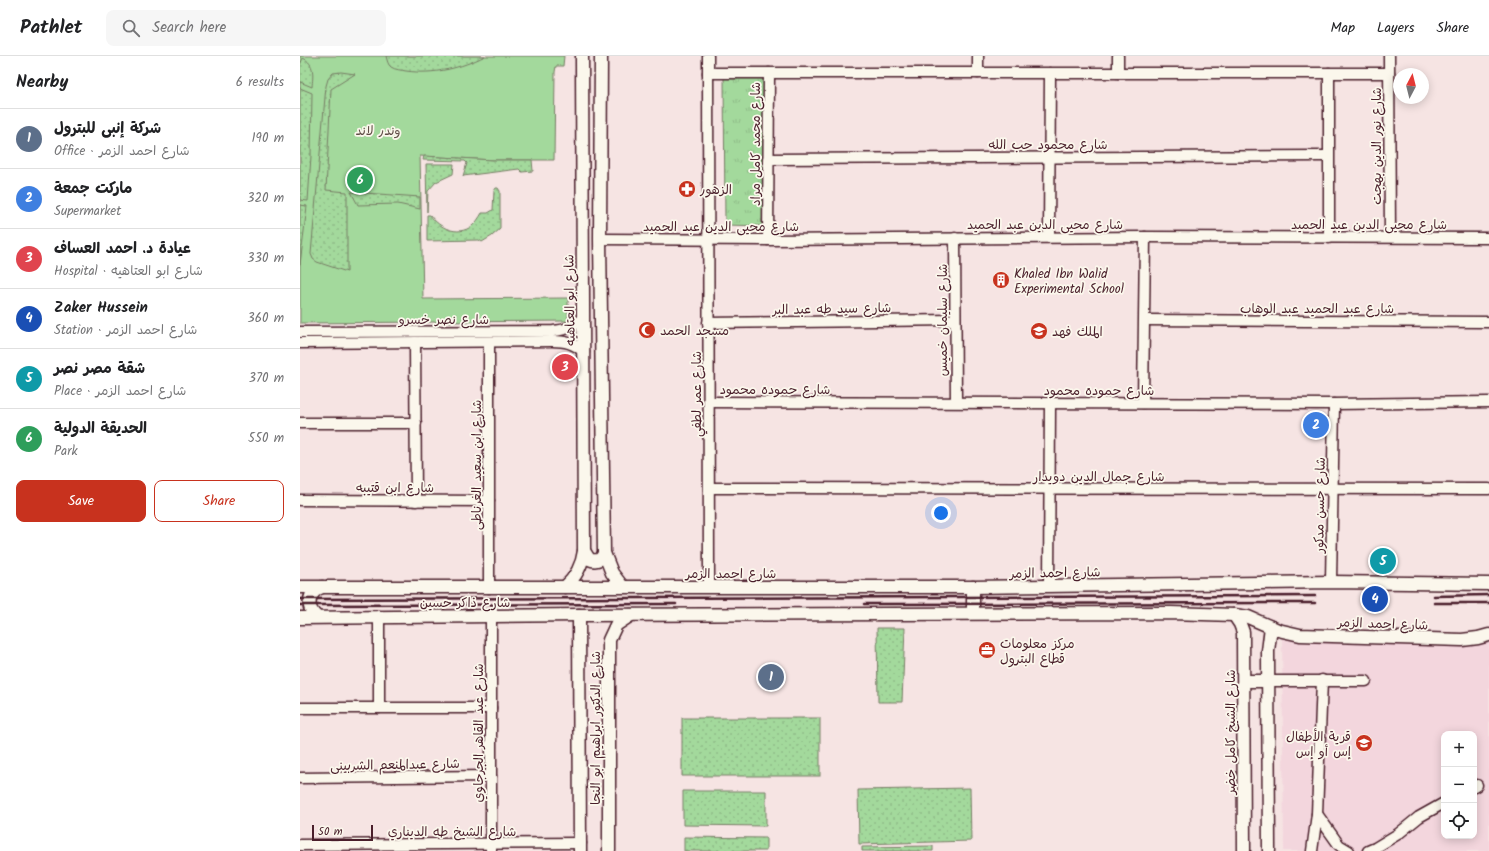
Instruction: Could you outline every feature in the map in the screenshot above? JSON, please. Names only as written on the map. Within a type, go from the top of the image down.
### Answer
[{"type":"main road","name":"شارع ابو العتاهيه","points":[[565,587],[576,574],[584,551],[582,56]]},
{"type":"main road","points":[[601,56],[600,239],[604,553],[612,573],[622,586]]},
{"type":"main road","points":[[584,551],[586,557],[595,561],[601,558],[604,553]]},
{"type":"main road","name":"شارع احمد الزمر","points":[[622,586],[973,587],[1331,582],[1489,584]]},
{"type":"main road","name":"شارع ذاكر حسين","points":[[300,588],[622,586]]},
{"type":"main road","points":[[317,617],[311,612],[310,600],[315,591],[322,587]]},
{"type":"main road","points":[[973,587],[973,613]]},
{"type":"main road","name":"شارع احمد الزمر","points":[[631,615],[1171,613],[1234,615],[1256,620],[1285,632],[1300,635],[1462,640],[1489,635]]},
{"type":"main road","name":"شارع الدكتور ابراهيم ابو النجا","points":[[579,615],[580,847]]},
{"type":"main road","name":"شارع ذاكر حسين","points":[[300,618],[379,616],[631,615]]},
{"type":"main road","name":"شارع الدكتور ابراهيم ابو النجا","points":[[609,851],[609,640],[616,625],[631,615]]},
{"type":"main road","name":"شارع الشيخ كامل خضر","points":[[1234,615],[1243,632],[1244,851]]},
{"type":"main road","points":[[1269,851],[1268,644],[1271,627]]},
{"type":"main road","points":[[1244,681],[1268,681]]},
{"type":"street","name":"شارع عمر لطفي","points":[[708,56],[709,587]]},
{"type":"street","points":[[978,56],[978,73]]},
{"type":"street","points":[[1118,56],[1118,73]]},
{"type":"street","name":"شارع نور الدين بهجت","points":[[1389,56],[1390,237]]},
{"type":"street","name":"شارع محمد كامل مراد","points":[[768,240],[769,73]]},
{"type":"street","points":[[1049,237],[1050,73]]},
{"type":"street","points":[[1329,73],[1329,238]]},
{"type":"street","points":[[708,74],[1389,73]]},
{"type":"street","name":"شارع محمود حب الله","points":[[768,159],[1328,156]]},
{"type":"street","name":"شارع محيى الدين عبد الحميد","points":[[600,239],[768,240],[1049,237],[1489,238]]},
{"type":"street","points":[[1143,403],[1146,237]]},
{"type":"street","name":"شارع سليمان خميس","points":[[955,238],[956,402]]},
{"type":"street","name":"شارع نصر خسرو","points":[[300,343],[489,342],[553,336],[576,324],[583,317]]},
{"type":"street","name":"شارع سيد طه عبد البر","points":[[708,322],[955,320]]},
{"type":"street","name":"شارع عبد الحميد عبد الوهاب","points":[[1145,320],[1489,322]]},
{"type":"street","name":"شارع نصر خسرو","points":[[300,332],[553,336],[568,342],[584,352]]},
{"type":"street","points":[[415,342],[416,500]]},
{"type":"street","name":"شارع ابن سعيد الغرناطى","points":[[489,342],[489,588]]},
{"type":"street","name":"شارع حموده محمود","points":[[709,402],[1334,404],[1489,402]]},
{"type":"street","points":[[1049,586],[1050,403]]},
{"type":"street","name":"شارع حسن مدكور","points":[[1331,582],[1334,404]]},
{"type":"street","points":[[300,423],[416,423]]},
{"type":"street","name":"شارع جمال الدين دويدار","points":[[710,488],[1489,489]]},
{"type":"street","name":"شارع ابن قتيبه","points":[[300,500],[489,501]]},
{"type":"street","points":[[379,616],[379,708]]},
{"type":"street","name":"شارع عبد القاهر الجرجاوي","points":[[491,616],[491,848]]},
{"type":"street","points":[[1312,851],[1317,814],[1322,680]]},
{"type":"street","points":[[1268,681],[1366,681]]},
{"type":"street","points":[[300,708],[491,708]]},
{"type":"street","name":"شارع عبدالمنعم الشربينى","points":[[300,778],[491,776]]},
{"type":"street","points":[[1368,851],[1398,834],[1419,817],[1441,805]]},
{"type":"street","points":[[1317,814],[1339,845],[1349,851]]},
{"type":"street","name":"شارع الشيخ طه الديناري","points":[[300,845],[407,848],[580,847]]},
{"type":"shaded area","name":"قرية الأطفال إس أو إس","points":[[1282,630],[1433,634],[1489,633],[1489,851],[1284,851]]},
{"type":"green space","name":"وندر لاند","points":[[300,56],[564,56],[563,66],[556,66],[555,72],[554,160],[493,160],[420,156],[423,299],[568,298],[568,321],[300,323]]},
{"type":"green space","points":[[386,56],[485,56],[447,70],[416,72],[394,69],[389,65]]},
{"type":"green space","points":[[303,58],[310,63],[313,74],[312,87],[300,82],[300,65]]},
{"type":"green space","points":[[341,72],[355,74],[331,89],[326,190],[347,192],[347,272],[317,262],[313,259],[311,254],[326,86],[328,79],[333,73]]},
{"type":"green space","points":[[724,77],[767,78],[769,226],[725,225]]},
{"type":"green space","points":[[300,88],[312,93],[311,156],[308,201],[300,200]]},
{"type":"green space","points":[[424,156],[493,160],[532,160],[533,171],[522,172],[519,169],[463,176],[467,163],[465,161],[423,160]]},
{"type":"green space","points":[[426,164],[454,164],[453,174],[436,182],[428,191],[427,212]]},
{"type":"green space","points":[[496,188],[500,191],[500,229],[492,236],[482,242],[479,240],[427,241],[427,215],[430,215],[438,224],[449,230],[461,231],[467,229],[479,219],[482,213],[488,213],[493,210],[494,191]]},
{"type":"green space","points":[[351,192],[420,197],[420,209],[398,204],[358,205]]},
{"type":"green space","points":[[300,205],[307,206],[300,265]]},
{"type":"green space","points":[[877,628],[905,628],[902,702],[878,702]]},
{"type":"green space","points":[[682,718],[820,718],[820,776],[682,776]]},
{"type":"green space","points":[[970,788],[971,841],[859,844],[858,790]]},
{"type":"green space","points":[[683,791],[766,791],[766,826],[683,825]]},
{"type":"green space","points":[[684,837],[766,838],[766,851],[684,851]]},
{"type":"green space","points":[[933,846],[933,851],[862,851],[862,847]]},
{"type":"railway","points":[[1434,596],[1489,595]]},
{"type":"railway","points":[[300,599],[1315,596]]},
{"type":"railway","points":[[864,604],[1315,603]]},
{"type":"railway","points":[[1434,603],[1489,603]]},
{"type":"railway","points":[[300,605],[676,604]]},
{"type":"place","name":"الحديقة الدولية","points":[[360,180]]},
{"type":"place","name":"الزهور","points":[[687,189]]},
{"type":"place","name":"Khaled Ibn Walid Experimental School","points":[[1001,280]]},
{"type":"place","name":"مسجد الحمد","points":[[647,330]]},
{"type":"place","name":"الملك فهد","points":[[1039,331]]},
{"type":"place","name":"عيادة د. احمد العساف","points":[[565,367]]},
{"type":"place","name":"ماركت جمعة","points":[[1316,425]]},
{"type":"place","name":"شقة مصر نصر","points":[[1383,561]]},
{"type":"place","name":"Zaker Hussein","points":[[1375,599]]},
{"type":"place","name":"مركز معلومات قطاع البترول","points":[[987,650]]},
{"type":"place","name":"شركة إنبى للبترول","points":[[771,677]]},
{"type":"place","name":"قرية الأطفال إس أو إس","points":[[1364,743]]}]
